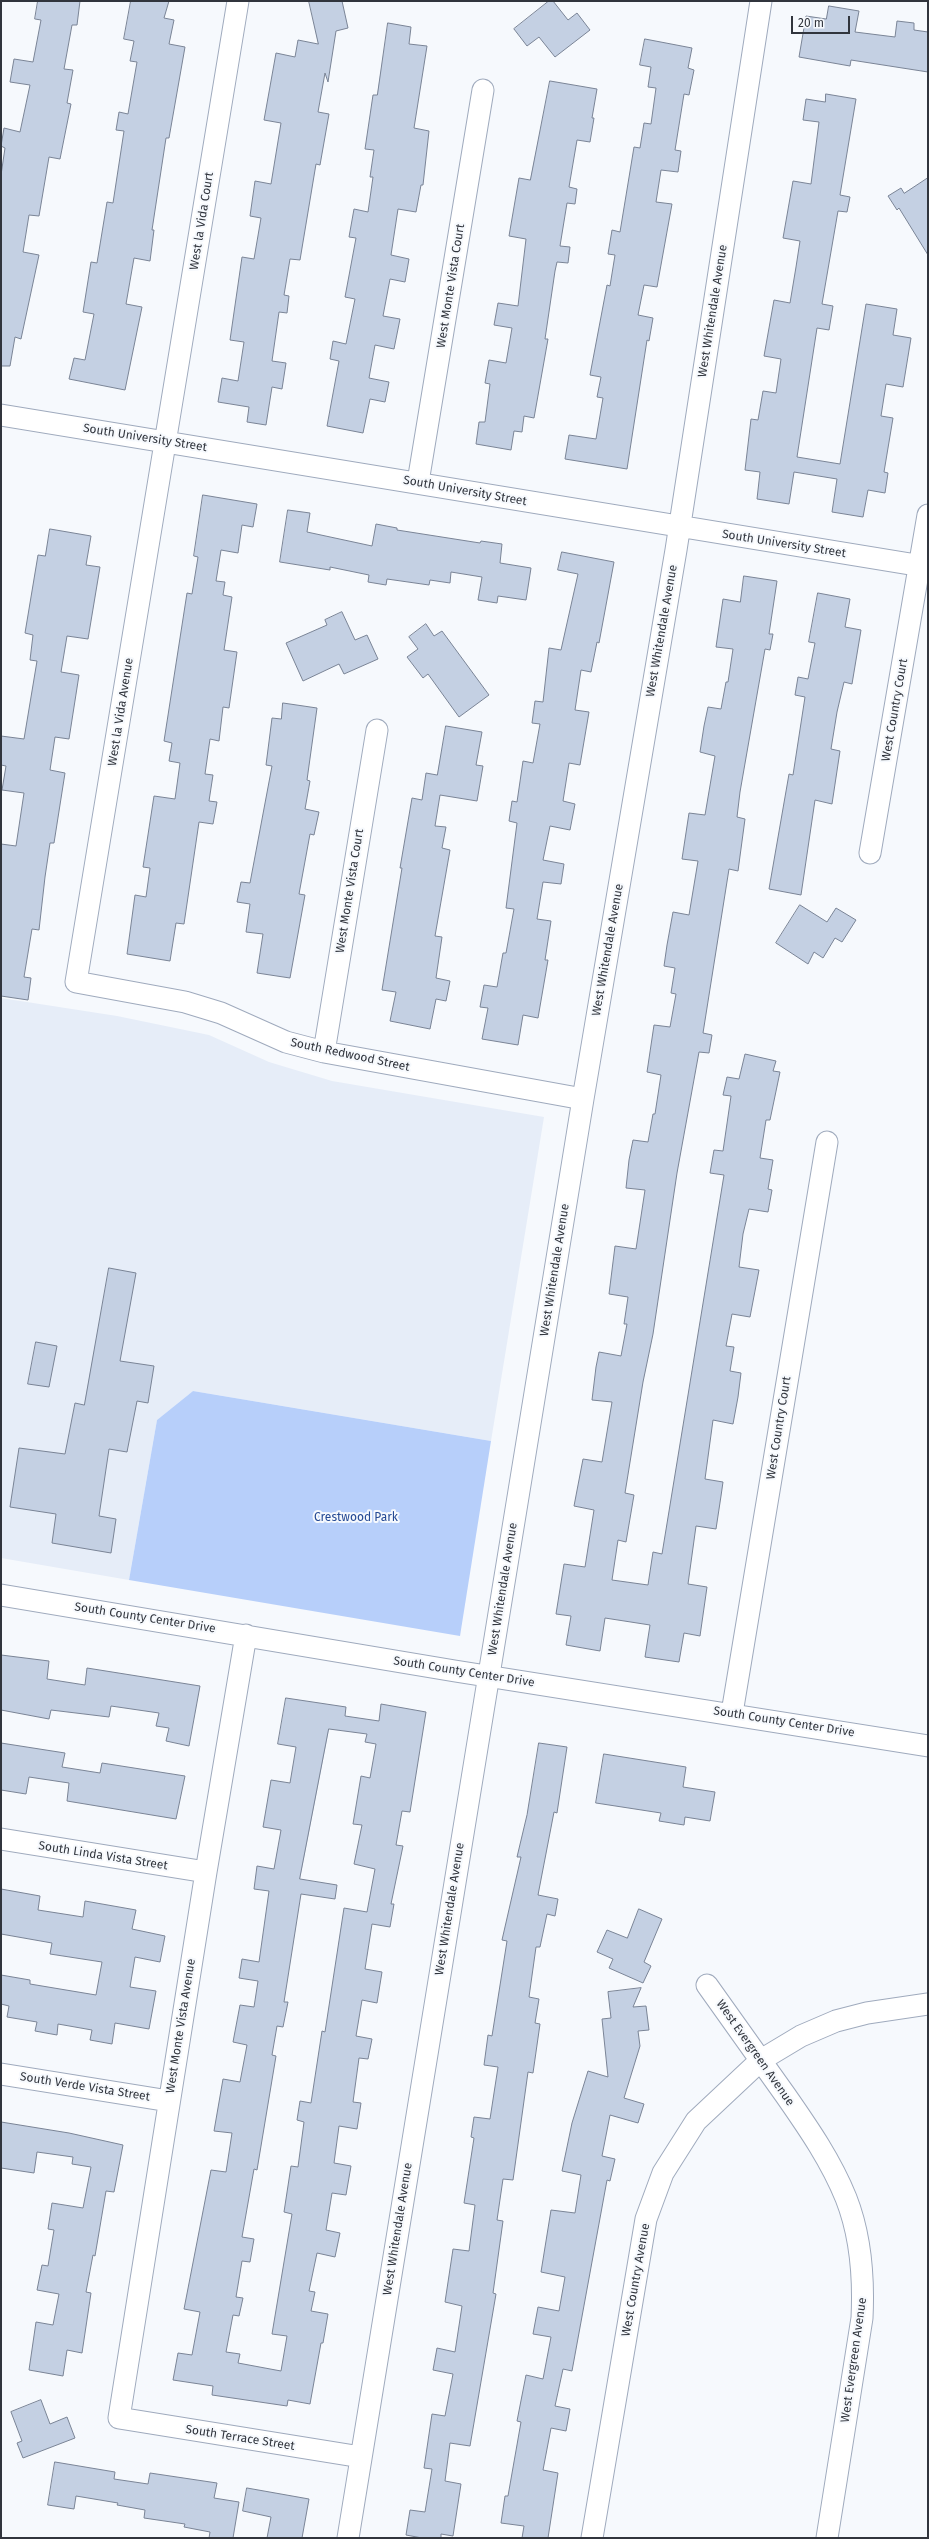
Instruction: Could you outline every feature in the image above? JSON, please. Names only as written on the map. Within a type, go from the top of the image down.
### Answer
[{"type":"street","name":"West la Vida Court","points":[[165,441],[238,1]]},
{"type":"street","name":"West Whitendale Avenue","points":[[348,2538],[583,1099],[680,527],[761,1]]},
{"type":"street","name":"West Monte Vista Court","points":[[418,482],[483,90]]},
{"type":"street","name":"South University Street","points":[[1,415],[418,482],[924,567]]},
{"type":"street","name":"West la Vida Avenue","points":[[76,982],[165,441]]},
{"type":"street","points":[[924,567],[928,515]]},
{"type":"street","name":"West Country Court","points":[[870,854],[924,567]]},
{"type":"street","name":"West Monte Vista Court","points":[[324,1052],[377,730]]},
{"type":"street","name":"South Redwood Street","points":[[76,982],[185,1002],[221,1012],[286,1042],[324,1052],[583,1099]]},
{"type":"street","name":"West Country Court","points":[[732,1714],[827,1142]]},
{"type":"street","name":"South County Center Drive","points":[[1,1595],[246,1634],[488,1676],[928,1746]]},
{"type":"street","name":"West Monte Vista Avenue","points":[[120,2418],[169,2101],[246,1634]]},
{"type":"street","name":"South Linda Vista Street","points":[[1,1839],[206,1872]]},
{"type":"street","name":"West Evergreen Avenue","points":[[707,1984],[815,2138],[834,2170],[847,2200],[859,2247],[864,2282],[862,2318],[827,2538]]},
{"type":"street","points":[[761,2060],[801,2036],[836,2021],[866,2013],[928,2004]]},
{"type":"street","name":"West Country Avenue","points":[[592,2538],[646,2219],[664,2173],[696,2121],[761,2060]]},
{"type":"street","name":"South Verde Vista Street","points":[[1,2074],[169,2101]]},
{"type":"street","name":"South Terrace Street","points":[[120,2418],[361,2457]]},
{"type":"shaded area","points":[[1,998],[117,1016],[209,1035],[269,1062],[332,1081],[544,1117],[491,1441],[193,1391],[157,1420],[129,1580],[1,1558]]},
{"type":"green space","name":"Crestwood Park","points":[[193,1391],[491,1441],[460,1636],[129,1580],[157,1420]]},
{"type":"building","points":[[38,1],[80,1],[77,25],[72,25],[64,69],[73,70],[67,103],[71,104],[60,159],[49,157],[39,216],[29,215],[23,252],[39,255],[21,339],[15,337],[10,366],[1,366],[1,175],[5,148],[1,146],[4,128],[20,132],[30,85],[10,82],[14,59],[33,62],[41,20],[35,19]]},
{"type":"building","points":[[131,1],[169,1],[164,18],[174,20],[169,44],[185,47],[169,138],[166,138],[152,230],[154,230],[150,261],[134,258],[126,304],[142,307],[125,390],[69,379],[74,358],[85,360],[94,314],[83,312],[91,262],[97,263],[107,202],[113,203],[124,131],[116,130],[119,112],[128,114],[137,62],[130,61],[134,41],[124,39]]},
{"type":"building","points":[[309,1],[342,1],[348,28],[336,31],[328,82],[325,73],[318,112],[329,114],[320,165],[316,164],[300,260],[290,259],[284,295],[289,296],[287,313],[279,312],[272,361],[286,363],[282,389],[272,387],[266,425],[247,422],[249,407],[218,402],[222,378],[238,381],[244,342],[230,340],[242,257],[254,259],[261,218],[250,216],[255,181],[271,184],[281,123],[264,120],[276,53],[295,57],[298,40],[318,44]]},
{"type":"building","points":[[549,1],[553,1],[568,20],[577,13],[590,30],[555,57],[539,37],[527,46],[514,29]]},
{"type":"building","points":[[829,6],[859,11],[855,32],[895,37],[897,21],[914,23],[914,30],[928,32],[928,72],[851,60],[850,66],[799,57],[806,16],[826,19]]},
{"type":"building","points":[[388,23],[411,27],[409,44],[427,46],[414,128],[429,131],[423,185],[421,185],[416,212],[398,209],[391,255],[409,259],[405,282],[390,279],[383,316],[400,319],[394,349],[375,345],[369,378],[389,382],[385,402],[370,399],[363,433],[327,426],[339,361],[330,359],[333,341],[346,344],[355,299],[345,297],[356,238],[349,237],[354,209],[368,212],[373,177],[370,177],[374,150],[365,149],[373,95],[377,95]]},
{"type":"building","points":[[645,39],[692,48],[688,68],[694,70],[689,95],[684,94],[675,150],[681,151],[678,172],[661,170],[656,202],[672,204],[657,287],[644,285],[638,315],[653,318],[649,341],[647,340],[627,469],[565,459],[569,435],[596,439],[603,398],[597,397],[601,377],[590,375],[607,285],[610,286],[615,255],[608,254],[612,230],[620,232],[634,147],[640,148],[644,123],[651,124],[656,88],[648,87],[651,67],[640,65]]},
{"type":"building","points":[[550,81],[597,89],[592,118],[594,118],[590,142],[577,140],[569,187],[577,189],[575,204],[567,203],[560,246],[570,247],[568,263],[557,262],[555,271],[545,339],[548,339],[534,418],[524,416],[522,432],[514,431],[511,450],[476,444],[479,422],[485,422],[490,384],[485,383],[489,360],[506,363],[512,328],[494,325],[498,303],[518,306],[526,239],[509,236],[519,178],[530,180]]},
{"type":"building","points":[[826,94],[856,99],[840,195],[850,197],[847,212],[838,211],[822,304],[833,306],[829,330],[817,328],[797,457],[840,464],[866,304],[897,309],[893,335],[911,338],[903,387],[886,384],[881,416],[893,418],[884,472],[888,473],[885,493],[868,490],[863,517],[832,512],[837,479],[794,472],[789,504],[757,499],[760,472],[745,470],[751,419],[758,420],[763,391],[776,393],[781,359],[764,356],[774,300],[790,303],[796,267],[800,241],[783,238],[793,181],[811,184],[819,122],[803,120],[806,99],[825,102]]},
{"type":"building","points":[[928,178],[928,255],[899,208],[897,210],[888,196],[901,188],[904,193]]},
{"type":"building","points":[[203,495],[257,504],[253,527],[242,525],[238,553],[221,550],[216,581],[225,582],[223,595],[232,597],[224,650],[237,652],[229,708],[223,707],[219,741],[210,739],[205,774],[213,775],[209,801],[217,802],[213,824],[199,822],[184,924],[176,923],[170,961],[127,954],[135,895],[146,897],[150,868],[143,867],[154,796],[175,799],[180,763],[169,761],[172,743],[164,741],[187,593],[192,594],[198,557],[194,556]]},
{"type":"building","points":[[288,510],[310,513],[307,532],[372,546],[376,524],[397,528],[397,530],[480,543],[481,541],[502,544],[500,563],[531,568],[526,600],[498,596],[497,603],[478,600],[482,577],[451,572],[450,583],[430,580],[429,585],[387,579],[386,585],[368,582],[369,575],[330,567],[330,570],[280,562]]},
{"type":"building","points":[[50,529],[91,536],[86,565],[100,567],[88,639],[67,636],[61,672],[79,675],[69,739],[55,737],[50,770],[65,773],[54,843],[50,843],[39,930],[32,929],[24,977],[31,978],[28,1000],[1,996],[1,844],[16,846],[24,793],[2,790],[6,766],[1,765],[1,736],[24,739],[37,661],[30,660],[33,635],[25,633],[38,555],[45,556]]},
{"type":"building","points":[[562,552],[614,562],[599,643],[597,642],[591,672],[581,670],[575,710],[589,712],[580,765],[569,763],[563,801],[575,804],[570,830],[550,826],[543,860],[564,864],[561,884],[543,882],[537,919],[551,921],[545,960],[548,960],[538,1018],[523,1015],[518,1045],[482,1039],[488,1008],[480,1007],[484,985],[497,987],[503,953],[506,953],[514,909],[506,908],[517,823],[509,821],[512,801],[517,802],[523,761],[533,763],[540,724],[532,723],[535,701],[543,702],[549,648],[561,650],[578,574],[558,570]]},
{"type":"building","points":[[744,576],[777,581],[769,634],[773,634],[770,650],[765,649],[740,792],[737,817],[745,819],[738,871],[729,869],[703,1033],[712,1035],[709,1053],[699,1052],[677,1173],[653,1334],[643,1382],[625,1493],[634,1495],[626,1542],[618,1540],[612,1580],[648,1585],[653,1552],[662,1554],[724,1175],[710,1173],[714,1150],[723,1151],[731,1096],[723,1095],[727,1077],[739,1079],[745,1054],[776,1061],[773,1071],[780,1072],[770,1120],[766,1120],[760,1158],[773,1160],[768,1189],[772,1190],[768,1212],[749,1209],[743,1234],[739,1267],[759,1270],[750,1317],[732,1314],[726,1346],[734,1347],[730,1371],[741,1373],[738,1397],[733,1424],[713,1420],[705,1479],[723,1482],[716,1529],[696,1526],[688,1584],[707,1587],[700,1636],[684,1633],[679,1662],[645,1657],[650,1625],[605,1618],[600,1651],[566,1645],[571,1616],[556,1614],[564,1564],[585,1567],[594,1510],[574,1506],[583,1459],[602,1462],[612,1402],[592,1400],[596,1367],[599,1352],[621,1356],[627,1324],[624,1324],[628,1297],[609,1294],[615,1246],[636,1249],[645,1190],[626,1188],[629,1160],[633,1140],[648,1142],[653,1114],[655,1114],[661,1075],[647,1072],[654,1025],[670,1027],[676,994],[671,993],[675,968],[664,966],[667,945],[673,912],[689,915],[698,861],[682,859],[689,813],[705,815],[715,756],[700,752],[704,726],[708,707],[721,709],[726,682],[728,682],[733,649],[716,647],[723,599],[740,602]]},
{"type":"building","points":[[818,593],[850,599],[845,627],[861,630],[852,684],[844,682],[837,712],[831,749],[840,751],[832,804],[815,800],[801,895],[769,889],[789,774],[793,775],[805,697],[795,695],[798,677],[808,679],[815,643],[809,642]]},
{"type":"building","points":[[342,612],[355,640],[367,635],[378,659],[344,674],[339,664],[303,681],[286,643],[327,625],[325,620]]},
{"type":"building","points":[[426,624],[434,636],[442,631],[489,695],[459,717],[428,674],[423,678],[407,657],[418,649],[409,637]]},
{"type":"building","points":[[283,703],[317,708],[307,780],[310,781],[305,809],[319,812],[314,835],[310,834],[299,894],[305,895],[290,978],[257,973],[263,934],[246,932],[250,904],[237,902],[241,882],[250,883],[272,766],[266,765],[272,718],[281,719]]},
{"type":"building","points":[[446,726],[482,732],[476,765],[483,766],[477,801],[440,795],[435,826],[446,827],[442,848],[450,850],[435,936],[442,937],[436,978],[450,981],[446,1001],[436,999],[430,1029],[390,1021],[396,992],[382,990],[412,798],[422,800],[426,773],[437,775]]},
{"type":"building","points":[[800,905],[827,922],[836,908],[856,920],[842,942],[835,938],[823,958],[814,952],[808,964],[776,943]]},
{"type":"building","points":[[109,1268],[136,1273],[120,1361],[154,1366],[148,1403],[137,1401],[127,1452],[109,1449],[99,1516],[116,1519],[111,1553],[52,1543],[56,1514],[10,1507],[19,1448],[65,1454],[75,1403],[84,1405]]},
{"type":"building","points":[[36,1342],[57,1346],[49,1387],[28,1384]]},
{"type":"building","points":[[1,1655],[49,1661],[47,1679],[85,1685],[87,1668],[200,1686],[189,1746],[166,1741],[169,1728],[156,1726],[159,1713],[111,1706],[109,1717],[51,1710],[49,1719],[1,1710]]},
{"type":"building","points":[[286,1698],[346,1707],[345,1716],[379,1721],[381,1704],[426,1712],[410,1812],[402,1811],[396,1845],[403,1846],[391,1904],[394,1904],[390,1927],[372,1924],[365,1969],[382,1972],[377,2003],[362,2000],[356,2036],[372,2039],[368,2059],[359,2058],[353,2102],[361,2103],[357,2129],[339,2126],[334,2163],[351,2166],[346,2195],[332,2193],[326,2230],[340,2233],[335,2257],[317,2253],[309,2291],[315,2292],[311,2311],[328,2314],[323,2343],[321,2343],[310,2404],[288,2400],[287,2406],[212,2395],[213,2386],[173,2380],[178,2353],[192,2355],[200,2312],[184,2309],[211,2170],[226,2172],[232,2133],[214,2131],[223,2079],[240,2082],[247,2045],[233,2042],[240,2005],[254,2007],[258,1981],[239,1978],[242,1959],[259,1962],[269,1891],[254,1889],[257,1866],[274,1869],[281,1830],[263,1827],[271,1780],[290,1783],[296,1747],[278,1744]],"holes":[[[329,1729],[367,1734],[365,1742],[376,1744],[370,1778],[361,1776],[353,1824],[362,1825],[354,1864],[375,1869],[367,1912],[344,1908],[325,2032],[322,2031],[311,2103],[300,2101],[297,2120],[304,2122],[298,2167],[291,2166],[284,2212],[292,2214],[272,2334],[287,2336],[281,2371],[238,2363],[240,2354],[226,2352],[233,2315],[239,2316],[243,2298],[236,2297],[242,2261],[250,2262],[254,2239],[242,2237],[254,2169],[257,2170],[276,2056],[272,2055],[277,2026],[283,2027],[288,2002],[284,2002],[301,1894],[335,1899],[337,1885],[300,1879]]]},
{"type":"building","points":[[1,1743],[65,1753],[62,1767],[100,1773],[102,1763],[185,1776],[176,1819],[67,1801],[69,1783],[29,1777],[26,1794],[1,1790]]},
{"type":"building","points":[[539,1743],[567,1747],[557,1813],[554,1812],[538,1895],[558,1899],[555,1916],[547,1914],[540,1947],[536,1947],[529,1997],[539,1999],[535,2023],[540,2024],[533,2073],[528,2072],[513,2180],[503,2179],[497,2220],[503,2221],[493,2293],[496,2294],[470,2446],[450,2443],[445,2481],[461,2484],[453,2536],[441,2534],[441,2538],[422,2538],[406,2535],[410,2510],[425,2512],[432,2469],[424,2468],[432,2414],[445,2416],[453,2374],[433,2370],[437,2348],[455,2352],[462,2306],[445,2302],[453,2249],[469,2251],[475,2205],[464,2203],[474,2138],[471,2137],[474,2117],[490,2119],[498,2067],[484,2065],[488,2035],[492,2036],[507,1941],[502,1940],[521,1857],[517,1857],[527,1815]]},
{"type":"building","points":[[604,1754],[686,1767],[683,1787],[715,1792],[710,1821],[685,1817],[684,1825],[659,1821],[661,1813],[596,1803]]},
{"type":"building","points":[[1,1889],[40,1896],[38,1910],[83,1917],[85,1901],[136,1910],[132,1929],[165,1936],[160,1962],[135,1957],[130,1987],[156,1991],[149,2029],[115,2023],[112,2044],[90,2040],[92,2030],[58,2024],[57,2035],[35,2031],[37,2022],[7,2017],[9,2006],[1,2004],[1,1975],[30,1980],[30,1984],[96,1995],[102,1962],[50,1954],[52,1943],[1,1934]]},
{"type":"building","points":[[639,1909],[662,1919],[644,1962],[651,1966],[643,1983],[609,1968],[613,1959],[597,1952],[607,1930],[627,1938]]},
{"type":"building","points":[[641,1988],[633,2007],[646,2006],[649,2030],[638,2031],[640,2046],[624,2098],[644,2104],[638,2123],[610,2115],[602,2156],[615,2159],[610,2181],[607,2180],[572,2371],[563,2369],[555,2406],[570,2409],[566,2431],[551,2428],[543,2470],[558,2473],[548,2538],[522,2538],[524,2526],[501,2523],[505,2496],[508,2496],[521,2422],[517,2421],[526,2375],[543,2379],[551,2337],[533,2334],[538,2307],[559,2311],[565,2277],[541,2272],[551,2210],[575,2213],[581,2175],[562,2171],[572,2123],[588,2071],[608,2077],[602,2019],[611,2018],[608,1992]]},
{"type":"building","points":[[1,2122],[69,2133],[123,2145],[114,2192],[106,2191],[95,2256],[93,2255],[86,2292],[91,2293],[82,2353],[67,2350],[63,2376],[29,2370],[36,2322],[53,2325],[59,2294],[37,2290],[42,2265],[48,2266],[54,2230],[48,2229],[52,2203],[83,2208],[91,2167],[72,2164],[73,2157],[37,2152],[34,2173],[1,2168]]},
{"type":"building","points":[[41,2400],[50,2424],[67,2417],[75,2438],[23,2458],[17,2443],[22,2441],[11,2412]]},
{"type":"building","points":[[55,2462],[115,2472],[114,2479],[148,2484],[150,2473],[217,2483],[214,2498],[239,2502],[233,2538],[209,2538],[210,2532],[184,2527],[185,2524],[144,2518],[145,2510],[117,2505],[118,2503],[76,2496],[74,2509],[48,2505]]},
{"type":"building","points":[[247,2488],[309,2499],[302,2538],[267,2538],[271,2517],[243,2511]]}]
